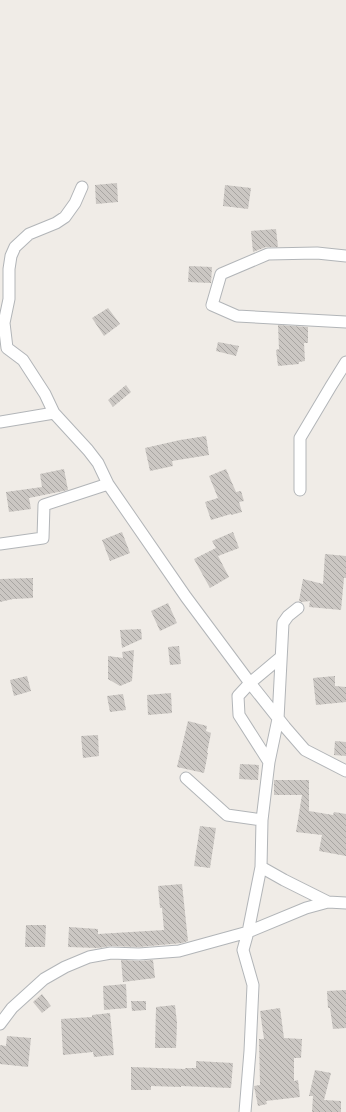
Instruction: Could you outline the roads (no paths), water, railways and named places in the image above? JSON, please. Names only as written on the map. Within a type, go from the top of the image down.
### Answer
[{"type":"street","points":[[82,187],[75,203],[65,217],[28,234],[15,247],[11,256],[9,268],[9,299],[2,321],[7,348],[23,360],[46,394],[54,413],[98,463],[108,484],[186,597],[278,718],[305,750],[346,771]]},
{"type":"street","points":[[346,256],[317,253],[268,254],[221,274],[212,305],[237,316],[346,322]]},
{"type":"street","points":[[300,490],[300,438],[346,362]]},
{"type":"street","points":[[0,422],[54,413]]},
{"type":"street","points":[[0,544],[43,538],[44,505],[108,484]]},
{"type":"street","points":[[244,1112],[250,1051],[253,985],[243,950],[261,867],[262,820],[269,762],[278,718],[282,622],[298,608]]},
{"type":"street","points":[[269,762],[239,716],[238,696],[250,683],[281,657]]},
{"type":"street","points":[[186,778],[227,815],[262,820]]},
{"type":"street","points":[[261,867],[328,902]]},
{"type":"street","points":[[0,1024],[12,1008],[44,979],[65,967],[89,957],[111,953],[139,954],[179,951],[248,932],[306,908],[328,902],[346,903]]}]
